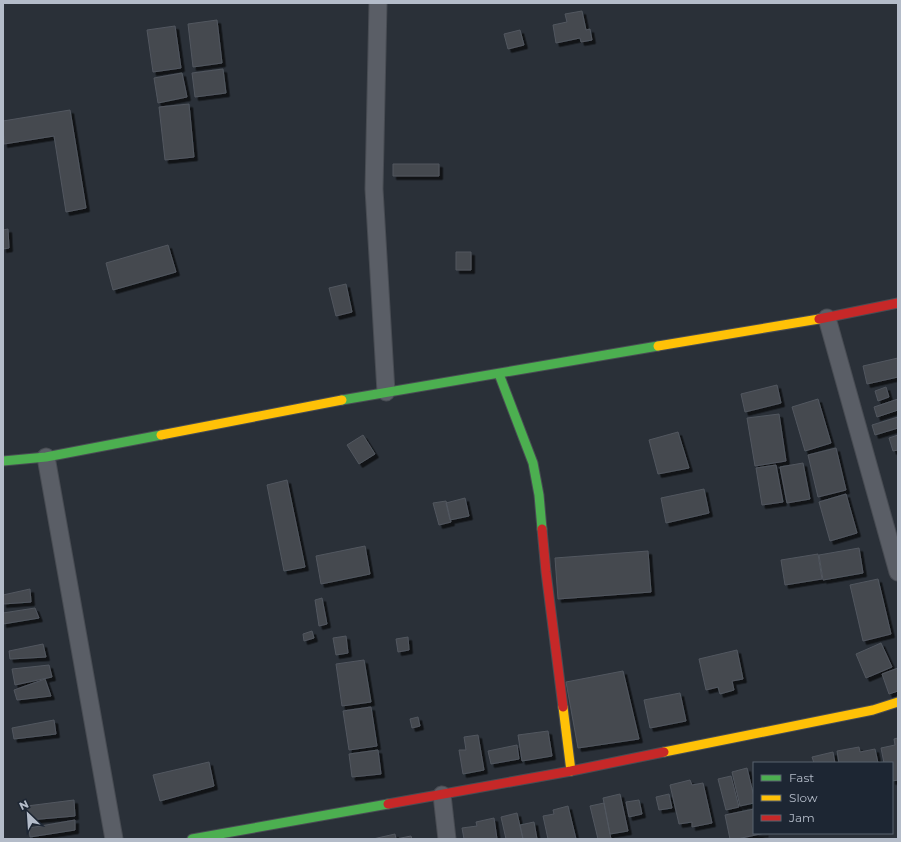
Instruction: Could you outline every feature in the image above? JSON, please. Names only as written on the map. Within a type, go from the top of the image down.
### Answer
[{"type":"main road","points":[[3,461],[46,457],[386,392],[827,318],[898,303]]},
{"type":"main road","points":[[499,374],[533,463],[539,495],[546,572],[571,772]]},
{"type":"main road","points":[[192,839],[571,772],[873,710],[898,702]]},
{"type":"street","points":[[378,3],[374,189],[386,392]]},
{"type":"street","points":[[827,318],[898,572]]},
{"type":"street","points":[[46,457],[114,839]]},
{"type":"street","points":[[442,795],[447,839]]},
{"type":"building","points":[[582,11],[586,30],[590,29],[592,40],[581,42],[580,38],[556,43],[553,25],[567,22],[565,14]]},
{"type":"building","points":[[217,20],[222,63],[193,67],[188,24]]},
{"type":"building","points":[[175,26],[181,68],[153,72],[147,30]]},
{"type":"building","points":[[520,30],[524,45],[508,49],[504,34]]},
{"type":"building","points":[[223,69],[226,93],[195,97],[192,73]]},
{"type":"building","points":[[182,73],[187,97],[158,103],[154,78]]},
{"type":"building","points":[[189,104],[194,157],[165,160],[159,107]]},
{"type":"building","points":[[70,110],[86,208],[66,212],[54,136],[4,144],[3,121]]},
{"type":"building","points":[[393,164],[439,164],[439,176],[393,176]]},
{"type":"building","points":[[8,229],[9,248],[3,249],[3,230]]},
{"type":"building","points":[[168,245],[176,272],[113,290],[106,263]]},
{"type":"building","points":[[456,252],[471,252],[471,270],[456,270]]},
{"type":"building","points":[[346,284],[352,312],[336,316],[329,288]]},
{"type":"building","points":[[898,358],[898,377],[867,384],[863,366]]},
{"type":"building","points":[[777,385],[781,403],[745,412],[741,394]]},
{"type":"building","points":[[886,387],[889,397],[878,401],[875,391]]},
{"type":"building","points":[[818,399],[831,443],[805,451],[792,407]]},
{"type":"building","points":[[898,399],[898,410],[877,417],[874,407]]},
{"type":"building","points":[[779,414],[786,461],[755,466],[747,418]]},
{"type":"building","points":[[898,417],[898,428],[875,435],[872,425]]},
{"type":"building","points":[[678,432],[689,468],[658,474],[649,440]]},
{"type":"building","points":[[363,435],[375,454],[359,464],[347,445]]},
{"type":"building","points":[[898,435],[898,450],[893,451],[889,438]]},
{"type":"building","points":[[836,448],[846,490],[818,497],[808,455]]},
{"type":"building","points":[[803,463],[810,499],[787,503],[780,467]]},
{"type":"building","points":[[776,465],[783,502],[762,505],[756,468]]},
{"type":"building","points":[[287,480],[305,567],[284,571],[267,485]]},
{"type":"building","points":[[704,489],[709,513],[666,523],[661,498]]},
{"type":"building","points":[[846,494],[857,533],[830,541],[819,502]]},
{"type":"building","points":[[465,498],[469,516],[450,520],[446,503]]},
{"type":"building","points":[[446,501],[451,522],[439,525],[433,503]]},
{"type":"building","points":[[365,546],[370,574],[321,584],[316,556]]},
{"type":"building","points":[[859,548],[863,573],[823,580],[819,555]]},
{"type":"building","points":[[648,551],[651,592],[558,599],[555,558]]},
{"type":"building","points":[[818,554],[822,579],[785,585],[781,560]]},
{"type":"building","points":[[878,579],[891,634],[863,641],[850,585]]},
{"type":"building","points":[[30,589],[31,602],[3,604],[3,595]]},
{"type":"building","points":[[322,598],[327,624],[319,626],[315,600]]},
{"type":"building","points":[[35,608],[39,618],[3,624],[3,613]]},
{"type":"building","points":[[312,631],[314,638],[304,641],[303,634]]},
{"type":"building","points":[[346,636],[348,653],[336,655],[333,638]]},
{"type":"building","points":[[408,637],[409,650],[398,652],[396,639]]},
{"type":"building","points":[[881,643],[892,667],[866,678],[856,654]]},
{"type":"building","points":[[43,644],[46,657],[10,659],[9,651]]},
{"type":"building","points":[[737,650],[743,679],[732,681],[734,690],[720,694],[718,687],[706,690],[699,659]]},
{"type":"building","points":[[364,660],[371,702],[342,706],[336,664]]},
{"type":"building","points":[[49,665],[52,677],[15,685],[12,669]]},
{"type":"building","points":[[898,668],[898,691],[889,694],[882,674]]},
{"type":"building","points":[[623,671],[639,739],[578,748],[566,682]]},
{"type":"building","points":[[45,679],[51,696],[17,700],[14,690]]},
{"type":"building","points":[[680,693],[686,721],[650,728],[644,700]]},
{"type":"building","points":[[371,707],[377,746],[349,750],[343,711]]},
{"type":"building","points":[[418,717],[420,726],[412,728],[410,719]]},
{"type":"building","points":[[54,720],[56,734],[14,739],[12,728]]},
{"type":"building","points":[[548,731],[552,756],[522,761],[518,735]]},
{"type":"building","points":[[478,735],[484,770],[463,774],[459,750],[466,750],[464,737]]},
{"type":"building","points":[[898,738],[898,780],[893,781],[893,762],[884,762],[881,748],[895,745],[894,739]]},
{"type":"building","points":[[517,745],[519,759],[491,764],[488,751]]},
{"type":"building","points":[[859,747],[860,752],[875,749],[878,762],[839,762],[837,751]]},
{"type":"building","points":[[378,750],[381,774],[352,777],[349,754]]},
{"type":"building","points":[[833,752],[835,762],[814,762],[812,757]]},
{"type":"building","points":[[209,762],[214,786],[160,801],[153,775]]},
{"type":"building","points":[[747,768],[753,793],[753,803],[740,806],[732,772]]},
{"type":"building","points":[[731,776],[739,807],[726,810],[718,779]]},
{"type":"building","points":[[690,780],[692,785],[703,783],[712,823],[692,827],[692,822],[679,824],[670,785]]},
{"type":"building","points":[[620,794],[628,831],[610,834],[603,798]]},
{"type":"building","points":[[669,794],[672,808],[659,810],[656,797]]},
{"type":"building","points":[[74,800],[75,816],[29,820],[27,806]]},
{"type":"building","points":[[639,800],[642,814],[629,817],[626,802]]},
{"type":"building","points":[[604,803],[611,839],[598,839],[590,806]]},
{"type":"building","points":[[568,806],[576,839],[548,839],[543,816],[554,814],[553,810]]},
{"type":"building","points":[[753,809],[753,834],[760,834],[730,839],[725,815]]},
{"type":"building","points":[[517,813],[523,839],[506,839],[501,817]]},
{"type":"building","points":[[494,818],[497,839],[464,839],[462,828],[477,826],[476,822]]},
{"type":"building","points":[[75,820],[75,830],[30,837],[29,828]]},
{"type":"building","points":[[534,822],[537,839],[523,839],[520,825]]},
{"type":"building","points":[[395,834],[396,839],[373,839]]},
{"type":"building","points":[[411,836],[412,839],[396,839]]},
{"type":"traffic: fast","points":[[342,400],[658,346]]},
{"type":"traffic: fast","points":[[499,374],[533,463],[539,495],[542,529]]},
{"type":"traffic: fast","points":[[3,461],[46,457],[161,435]]},
{"type":"traffic: fast","points":[[192,839],[388,804]]},
{"type":"traffic: slow","points":[[658,346],[819,319]]},
{"type":"traffic: slow","points":[[161,435],[342,400]]},
{"type":"traffic: slow","points":[[664,752],[873,710],[898,702]]},
{"type":"traffic: slow","points":[[563,707],[571,771]]},
{"type":"traffic: jam","points":[[819,319],[898,303]]},
{"type":"traffic: jam","points":[[542,529],[563,707]]},
{"type":"traffic: jam","points":[[388,804],[571,771],[664,752]]}]
